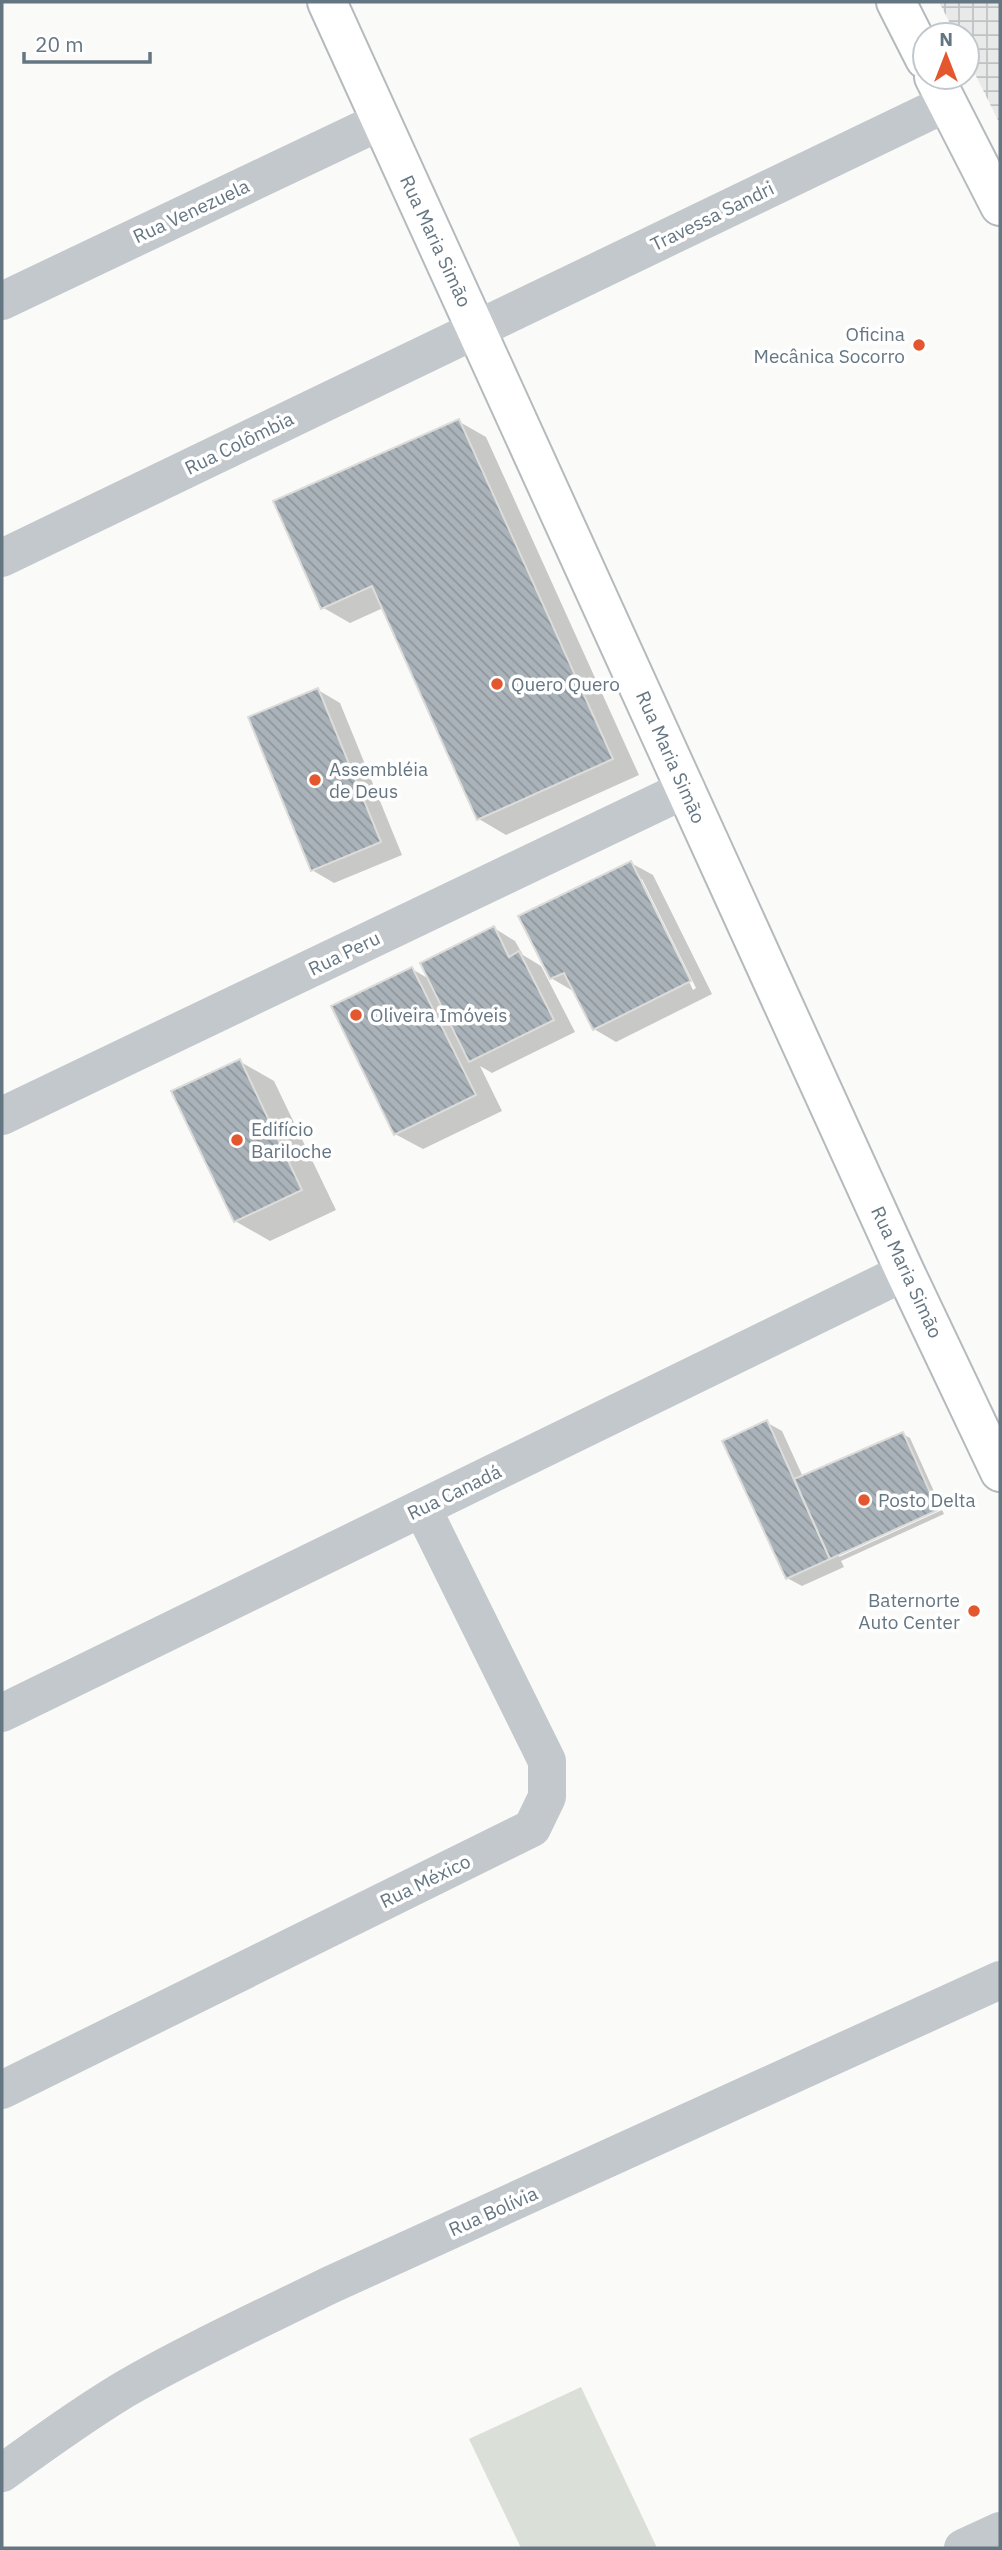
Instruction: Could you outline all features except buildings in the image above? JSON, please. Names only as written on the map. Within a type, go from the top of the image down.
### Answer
[{"type":"main road","name":"Rua Maria Simão","points":[[327,2],[905,1272],[1000,1472]]},
{"type":"main road","points":[[896,2],[911,31]]},
{"type":"main road","points":[[942,91],[1000,206]]},
{"type":"street","name":"Travessa Sandri","points":[[476,329],[939,91]]},
{"type":"street","name":"Rua Venezuela","points":[[2,302],[381,121]]},
{"type":"street","name":"Rua Colômbia","points":[[2,558],[476,329]]},
{"type":"street","name":"Rua Peru","points":[[2,1116],[686,789]]},
{"type":"street","name":"Rua Canadá","points":[[2,1713],[905,1272]]},
{"type":"street","name":"Rua México","points":[[2,2090],[532,1828],[547,1797],[547,1761],[422,1508]]},
{"type":"street","name":"Rua Bolívia","points":[[2,2473],[49,2438],[126,2389],[224,2337],[330,2285],[1000,1980]]},
{"type":"street","points":[[963,2548],[1000,2531]]},
{"type":"shaded area","points":[[939,2],[1000,2],[1000,124],[981,86],[981,21],[949,21]]},
{"type":"shaded area","points":[[581,2387],[657,2548],[521,2548],[469,2439]]},
{"type":"place","name":"Oficina Mecânica Socorro","points":[[919,345]]},
{"type":"place","name":"Quero Quero","points":[[497,684]]},
{"type":"place","name":"Assembléia de Deus","points":[[315,780]]},
{"type":"place","name":"Oliveira Imóveis","points":[[356,1015]]},
{"type":"place","name":"Edifício Bariloche","points":[[237,1140]]},
{"type":"place","name":"Posto Delta","points":[[864,1500]]},
{"type":"place","name":"Baternorte Auto Center","points":[[974,1611]]}]
